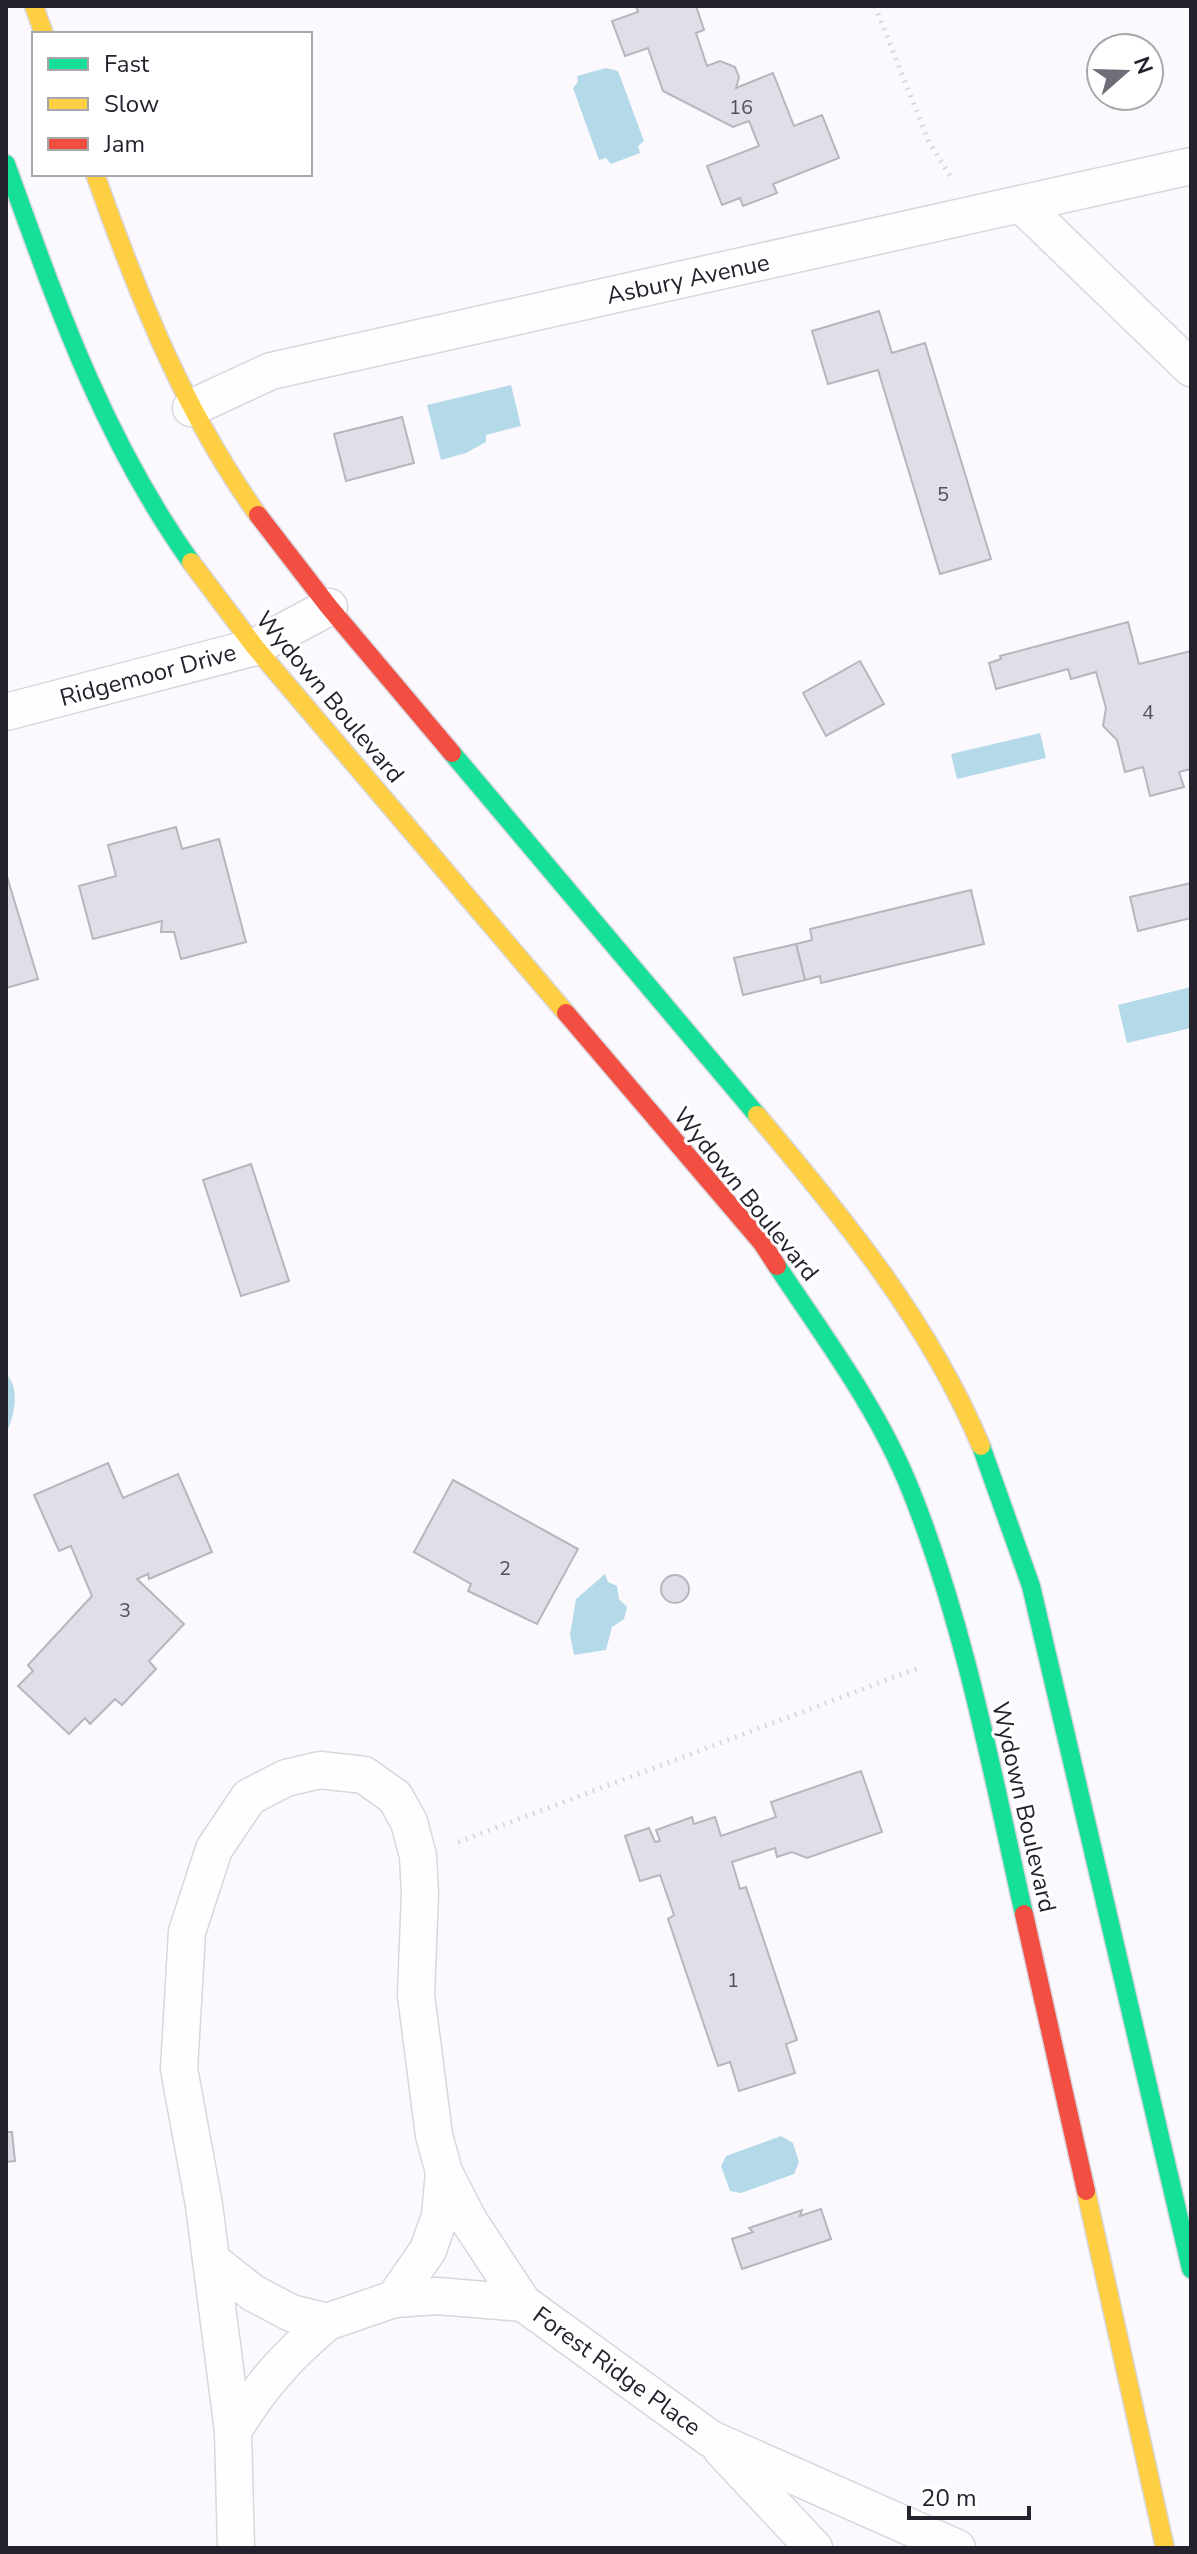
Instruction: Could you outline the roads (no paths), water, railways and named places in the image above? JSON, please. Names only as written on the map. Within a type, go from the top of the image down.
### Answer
[{"type":"street","points":[[34,6],[43,32]]},
{"type":"street","name":"Wydown Boulevard","points":[[6,164],[62,319],[108,427],[186,557],[255,647],[762,1243],[861,1393],[910,1488],[941,1576],[985,1739],[1165,2548]]},
{"type":"street","name":"Asbury Avenue","points":[[191,408],[271,371],[1023,206],[1191,166]]},
{"type":"street","points":[[96,176],[129,269],[191,408],[219,458],[259,517],[329,607],[835,1206],[894,1289],[970,1420],[1000,1492],[1031,1586],[1191,2269]]},
{"type":"street","points":[[1023,206],[1191,368]]},
{"type":"street","name":"Ridgemoor Drive","points":[[6,712],[255,647],[329,607]]},
{"type":"street","name":"Forest Ridge Place","points":[[236,2548],[233,2431],[211,2260],[179,2069],[187,1932],[214,1849],[249,1797],[286,1778],[320,1770],[364,1775],[395,1797],[409,1822],[418,1856],[420,1893],[416,1995],[434,2135],[444,2172],[489,2255],[523,2303],[711,2439],[814,2548]]},
{"type":"street","name":"Forest Ridge Place","points":[[394,2299],[428,2250],[440,2216],[444,2172]]},
{"type":"street","points":[[211,2260],[253,2293],[291,2313],[327,2322]]},
{"type":"street","name":"Forest Ridge Place","points":[[233,2431],[261,2385],[289,2354],[327,2322],[394,2299],[437,2296],[523,2303]]},
{"type":"street","name":"Forest Ridge Place","points":[[711,2439],[957,2548]]},
{"type":"water","points":[[606,68],[618,71],[644,141],[638,146],[640,153],[611,164],[606,158],[599,160],[573,88],[578,82],[577,76]]},
{"type":"water","points":[[511,385],[521,426],[486,435],[486,442],[466,453],[441,460],[427,405]]},
{"type":"water","points":[[1040,733],[1046,758],[957,779],[951,754]]},
{"type":"water","points":[[1191,987],[1191,1028],[1127,1043],[1118,1005]]},
{"type":"water","points":[[6,1374],[15,1395],[6,1434]]},
{"type":"water","points":[[605,1574],[608,1582],[617,1586],[619,1599],[627,1607],[624,1619],[612,1627],[606,1650],[574,1655],[570,1635],[576,1599]]},
{"type":"water","points":[[781,2136],[793,2143],[799,2162],[794,2174],[741,2193],[730,2191],[721,2166],[726,2156]]}]
